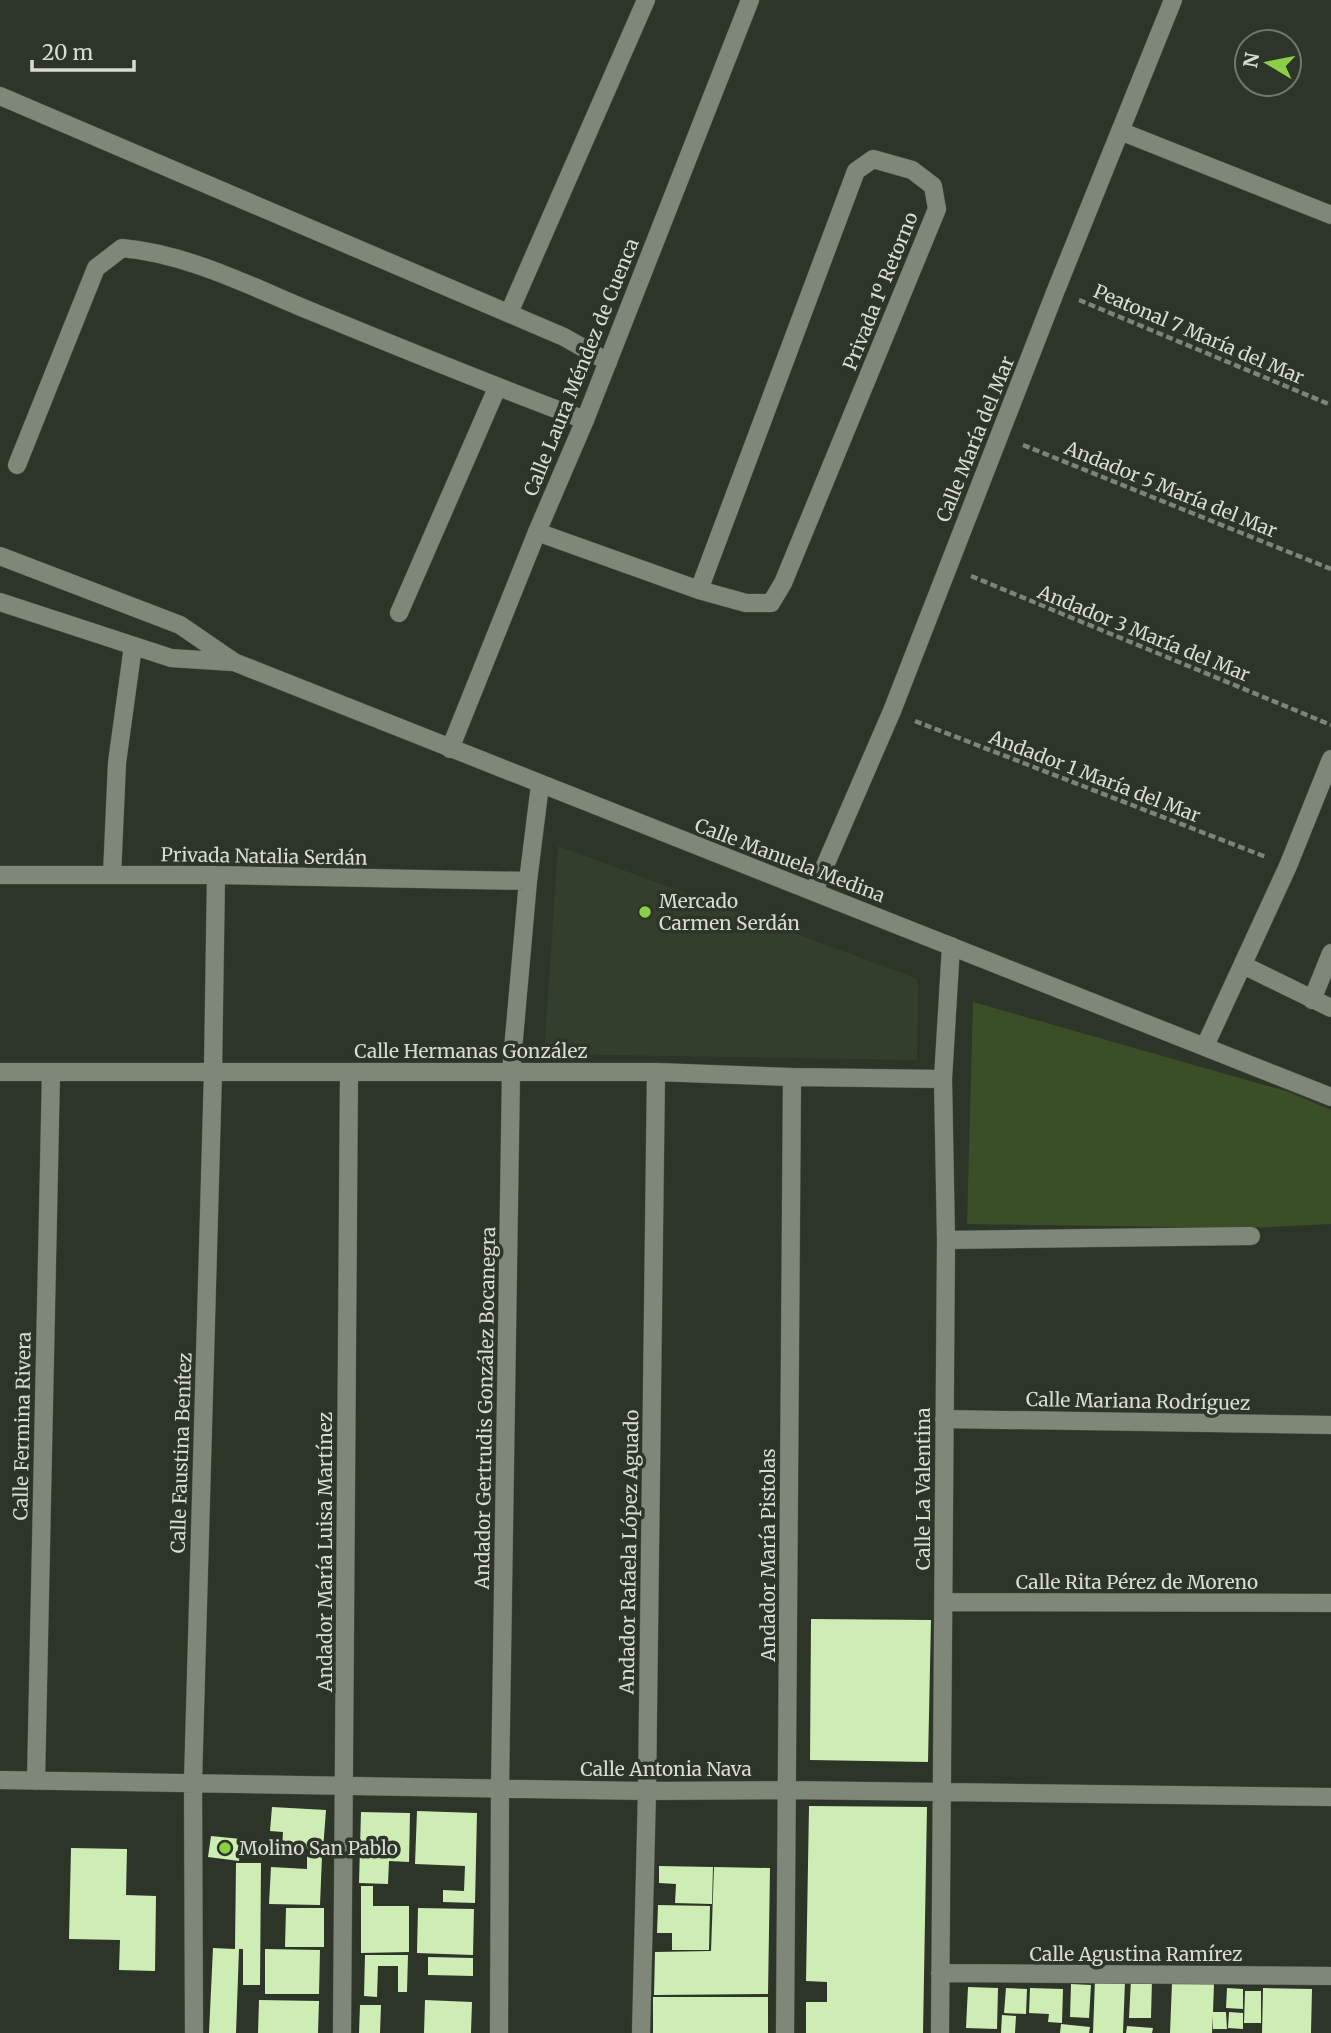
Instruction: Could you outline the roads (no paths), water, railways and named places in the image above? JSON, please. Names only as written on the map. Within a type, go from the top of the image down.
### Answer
[{"type":"street","points":[[509,313],[646,0]]},
{"type":"street","name":"Calle Laura Méndez de Cuenca","points":[[450,749],[585,420],[750,0]]},
{"type":"street","name":"Calle María del Mar","points":[[814,891],[892,712],[947,566],[1173,0]]},
{"type":"street","points":[[0,96],[564,337],[608,362]]},
{"type":"street","points":[[1120,131],[1331,215]]},
{"type":"street","name":"Privada 1º Retorno","points":[[537,532],[699,590],[746,603],[771,603],[783,583],[937,209],[933,186],[912,170],[873,159],[856,171],[699,590]]},
{"type":"street","points":[[17,465],[96,268],[122,248],[150,250],[206,268],[497,388],[585,420]]},
{"type":"street","points":[[399,613],[497,388]]},
{"type":"street","points":[[0,555],[180,625],[234,662]]},
{"type":"street","points":[[0,602],[171,658],[234,662]]},
{"type":"street","points":[[112,875],[117,763],[133,646]]},
{"type":"street","name":"Calle Manuela Medina","points":[[234,662],[1331,1097]]},
{"type":"street","points":[[1205,1046],[1288,866],[1331,759]]},
{"type":"street","name":"Andador Gertrudis González Bocanegra","points":[[499,2033],[511,1072],[528,881],[540,785]]},
{"type":"street","name":"Privada Natalia Serdán","points":[[0,875],[216,875],[528,881]]},
{"type":"street","name":"Calle Faustina Benítez","points":[[194,2033],[193,1782],[216,875]]},
{"type":"street","name":"Calle La Valentina","points":[[940,2033],[946,1240],[943,1079],[951,946]]},
{"type":"street","points":[[1312,1000],[1331,953]]},
{"type":"street","points":[[1243,965],[1331,1008]]},
{"type":"street","name":"Calle Hermanas González","points":[[0,1072],[656,1072],[943,1079]]},
{"type":"street","name":"Calle Fermina Rivera","points":[[36,1781],[51,1072]]},
{"type":"street","name":"Andador María Luisa Martínez","points":[[342,2033],[349,1072]]},
{"type":"street","name":"Andador Rafaela López Aguado","points":[[641,2033],[648,1791],[656,1072]]},
{"type":"street","name":"Andador María Pistolas","points":[[785,2033],[792,1077]]},
{"type":"street","points":[[946,1240],[1251,1236]]},
{"type":"street","name":"Calle Mariana Rodríguez","points":[[944,1419],[1331,1425]]},
{"type":"street","name":"Calle Rita Pérez de Moreno","points":[[943,1602],[1331,1603]]},
{"type":"street","name":"Calle Antonia Nava","points":[[0,1780],[648,1791],[943,1791],[1331,1797]]},
{"type":"street","name":"Calle Agustina Ramírez","points":[[940,1973],[1331,1976]]},
{"type":"place","name":"Mercado Carmen Serdán","points":[[645,912]]},
{"type":"place","name":"Molino San Pablo","points":[[225,1848]]}]
